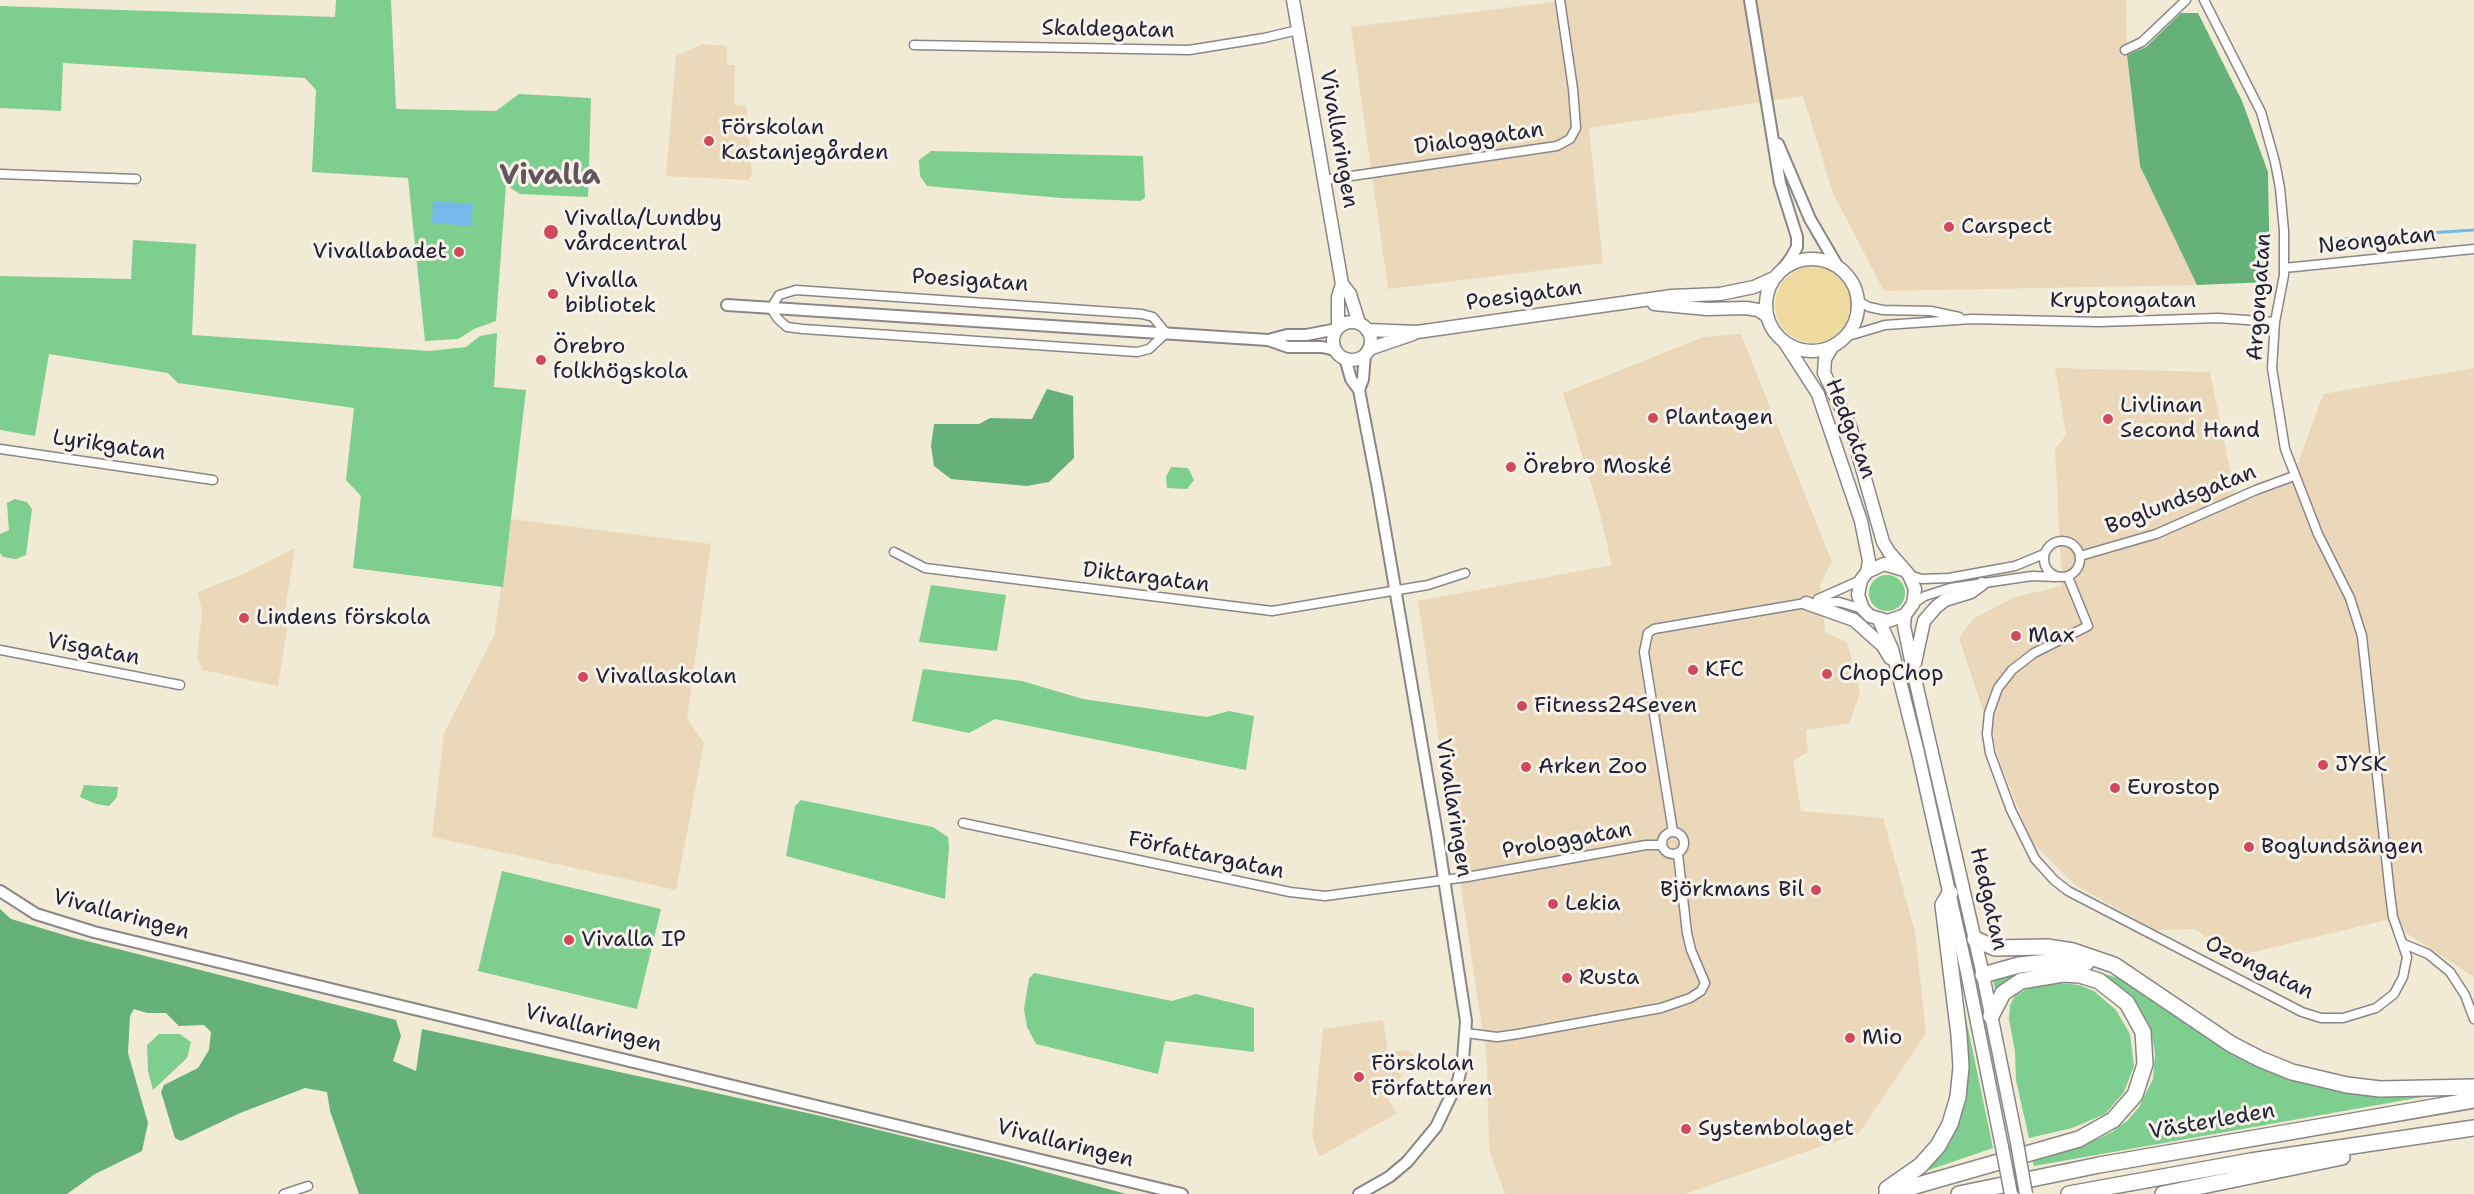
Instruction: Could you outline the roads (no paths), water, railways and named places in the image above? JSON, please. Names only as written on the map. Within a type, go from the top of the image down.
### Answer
[{"type":"highway","points":[[1880,1194],[1920,1166],[1938,1146],[1950,1124],[1958,1097],[1961,1067],[1959,1035],[1943,905],[1950,893]]},
{"type":"highway","points":[[1975,939],[1995,948],[2056,948],[2073,951],[2114,965],[2231,1044],[2292,1072],[2347,1085],[2380,1089],[2474,1087]]},
{"type":"highway","points":[[1976,976],[2019,965],[2068,960],[2090,963],[2098,959]]},
{"type":"highway","points":[[1887,1194],[2079,1139],[2113,1120],[2123,1112],[2135,1095],[2145,1064],[2143,1032],[2127,1003],[2099,981],[2080,975],[2063,974],[2021,981],[2003,993],[1991,1016]]},
{"type":"highway","name":"Västerleden","points":[[1959,1194],[2122,1161],[2474,1100]]},
{"type":"highway","name":"Västerleden","points":[[2069,1194],[2251,1161],[2474,1128]]},
{"type":"highway","points":[[2163,1194],[2352,1156],[2435,1135]]},
{"type":"main road","name":"Vivallaringen","points":[[1293,0],[1342,284],[1338,297],[1337,329]]},
{"type":"main road","points":[[1810,258],[1825,260],[1838,267],[1848,276],[1858,301],[1857,315],[1845,337],[1832,346],[1814,351],[1799,349],[1784,342],[1774,332],[1767,316],[1766,298],[1778,274],[1798,261],[1810,258]]},
{"type":"main road","name":"Poesigatan","points":[[1363,327],[1417,332],[1672,296],[1720,294],[1754,287],[1778,274]]},
{"type":"main road","name":"Vivallaringen","points":[[1342,284],[1350,294],[1363,327]]},
{"type":"main road","name":"Poesigatan","points":[[1638,302],[1707,309],[1746,308],[1758,310],[1767,316]]},
{"type":"main road","points":[[1347,322],[1363,327],[1370,337],[1367,352],[1354,360],[1340,354],[1333,341],[1337,329],[1347,322]]},
{"type":"main road","name":"Poesigatan","points":[[1367,352],[1417,332]]},
{"type":"main road","name":"Hedgatan","points":[[1784,342],[1804,369],[1821,404],[1861,521],[1869,561],[1864,576]]},
{"type":"main road","name":"Hedgatan","points":[[1832,346],[1825,359],[1824,373],[1850,426],[1883,542],[1906,572]]},
{"type":"main road","points":[[1884,564],[1906,572],[1915,589],[1909,610],[1888,621],[1879,620],[1863,609],[1858,595],[1864,576],[1884,564]]},
{"type":"main road","points":[[1913,670],[1924,621],[1935,607],[1945,600],[1971,592],[1982,584]]},
{"type":"main road","points":[[1806,603],[1854,620],[1883,646],[1897,671]]},
{"type":"main road","name":"Hedgatan","points":[[1909,610],[1904,626],[1975,939],[1976,976],[2002,1147],[2012,1194]]},
{"type":"main road","name":"Hedgatan","points":[[1879,620],[1892,650],[1950,893],[1991,1016],[2026,1194]]},
{"type":"street","name":"Dialoggatan","points":[[1324,180],[1557,146],[1570,139],[1575,128],[1574,108],[1560,0]]},
{"type":"street","points":[[1750,0],[1779,183],[1797,237],[1797,248],[1778,274]]},
{"type":"street","points":[[2125,50],[2142,42],[2187,0]]},
{"type":"street","name":"Argongatan","points":[[2204,0],[2247,84],[2269,138],[2280,188],[2284,231],[2284,268],[2272,344],[2274,386],[2285,448],[2318,534]]},
{"type":"street","name":"Skaldegatan","points":[[914,45],[1189,50],[1298,30]]},
{"type":"street","points":[[1771,127],[1810,219],[1838,267]]},
{"type":"street","points":[[0,174],[136,179]]},
{"type":"street","name":"Neongatan","points":[[2284,268],[2474,249]]},
{"type":"street","name":"Poesigatan","points":[[771,308],[779,295],[796,290],[1142,314],[1153,317],[1166,333]]},
{"type":"street","name":"Kryptongatan","points":[[1858,301],[1882,310],[1930,311],[1971,319]]},
{"type":"street","name":"Poesigatan","points":[[727,305],[1268,340],[1288,347],[1322,347],[1340,354]]},
{"type":"street","points":[[771,308],[787,327],[803,329],[1137,352],[1149,349],[1166,333]]},
{"type":"street","name":"Kryptongatan","points":[[1845,337],[1885,325],[1971,319],[2099,322],[2218,318],[2275,322]]},
{"type":"street","name":"Poesigatan","points":[[1268,340],[1287,335],[1306,335],[1337,329]]},
{"type":"street","name":"Vivallaringen","points":[[1359,390],[1367,352]]},
{"type":"street","name":"Vivallaringen","points":[[1340,354],[1351,379],[1359,390],[1395,590],[1466,1021],[1458,1081],[1436,1127],[1407,1162],[1389,1177],[1359,1194]]},
{"type":"street","name":"Lyrikgatan","points":[[0,448],[213,480]]},
{"type":"street","name":"Boglundsgatan","points":[[2080,556],[2156,534],[2294,476]]},
{"type":"street","name":"Ozongatan","points":[[2068,577],[2088,626],[2034,653],[2012,670],[1998,688],[1989,713],[1987,734],[1990,753],[2011,810],[2030,849],[2047,873],[2068,891],[2302,1012],[2321,1018],[2343,1018],[2376,1008],[2394,994],[2403,977],[2407,957],[2393,917],[2362,636],[2350,598],[2318,534]]},
{"type":"street","points":[[1906,572],[1922,579],[1949,578],[2015,566],[2044,554],[2051,544],[2063,541],[2074,546],[2080,556],[2079,567],[2068,577],[2032,576],[1934,593],[1909,610]]},
{"type":"street","name":"Diktargatan","points":[[894,552],[926,568],[1261,611],[1428,585],[1465,573]]},
{"type":"street","points":[[2044,554],[2044,566],[2056,577]]},
{"type":"street","points":[[1806,603],[1838,592],[1864,576]]},
{"type":"street","points":[[1673,832],[1644,652],[1646,635],[1654,629],[1806,603],[1839,602],[1863,609]]},
{"type":"street","name":"Visgatan","points":[[0,650],[180,685]]},
{"type":"street","name":"Författargatan","points":[[963,823],[1311,896],[1443,879]]},
{"type":"street","points":[[1466,1033],[1485,1037],[1505,1036],[1661,1008],[1690,998],[1701,991],[1705,983],[1687,933],[1678,854],[1684,847],[1684,840],[1679,834],[1673,832],[1664,836],[1662,845],[1667,853],[1678,854]]},
{"type":"street","name":"Prologgatan","points":[[1443,879],[1646,845],[1662,845]]},
{"type":"street","name":"Vivallaringen","points":[[0,891],[36,914],[69,926],[1182,1194]]},
{"type":"street","points":[[2404,944],[2428,954],[2450,972],[2465,995],[2474,1018]]},
{"type":"street","points":[[284,1194],[308,1185]]},
{"type":"water","points":[[433,201],[473,204],[471,226],[432,223]]},
{"type":"waterway","points":[[2338,239],[2474,230]]},
{"type":"place","name":"Förskolan Kastanjegården","points":[[709,141]]},
{"type":"place","name":"Carspect","points":[[1949,227]]},
{"type":"place","name":"Vivalla/Lundby vårdcentral","points":[[551,232]]},
{"type":"place","name":"Vivallabadet","points":[[459,252]]},
{"type":"place","name":"Vivalla bibliotek","points":[[553,294]]},
{"type":"place","name":"Örebro folkhögskola","points":[[541,360]]},
{"type":"place","name":"Plantagen","points":[[1653,418]]},
{"type":"place","name":"Livlinan Second Hand","points":[[2108,419]]},
{"type":"place","name":"Örebro Moské","points":[[1511,467]]},
{"type":"place","name":"Lindens förskola","points":[[244,618]]},
{"type":"place","name":"Max","points":[[2016,636]]},
{"type":"place","name":"KFC","points":[[1693,670]]},
{"type":"place","name":"ChopChop","points":[[1827,674]]},
{"type":"place","name":"Vivallaskolan","points":[[583,677]]},
{"type":"place","name":"Fitness24Seven","points":[[1522,706]]},
{"type":"place","name":"JYSK","points":[[2323,765]]},
{"type":"place","name":"Arken Zoo","points":[[1526,767]]},
{"type":"place","name":"Eurostop","points":[[2115,788]]},
{"type":"place","name":"Boglundsängen","points":[[2249,847]]},
{"type":"place","name":"Björkmans Bil","points":[[1816,890]]},
{"type":"place","name":"Lekia","points":[[1553,904]]},
{"type":"place","name":"Vivalla IP","points":[[569,940]]},
{"type":"place","name":"Rusta","points":[[1567,978]]},
{"type":"place","name":"Mio","points":[[1850,1038]]},
{"type":"place","name":"Förskolan Författaren","points":[[1359,1077]]},
{"type":"place","name":"Systembolaget","points":[[1686,1129]]},
{"type":"district","name":"Vivalla","points":[[550,177]]}]
